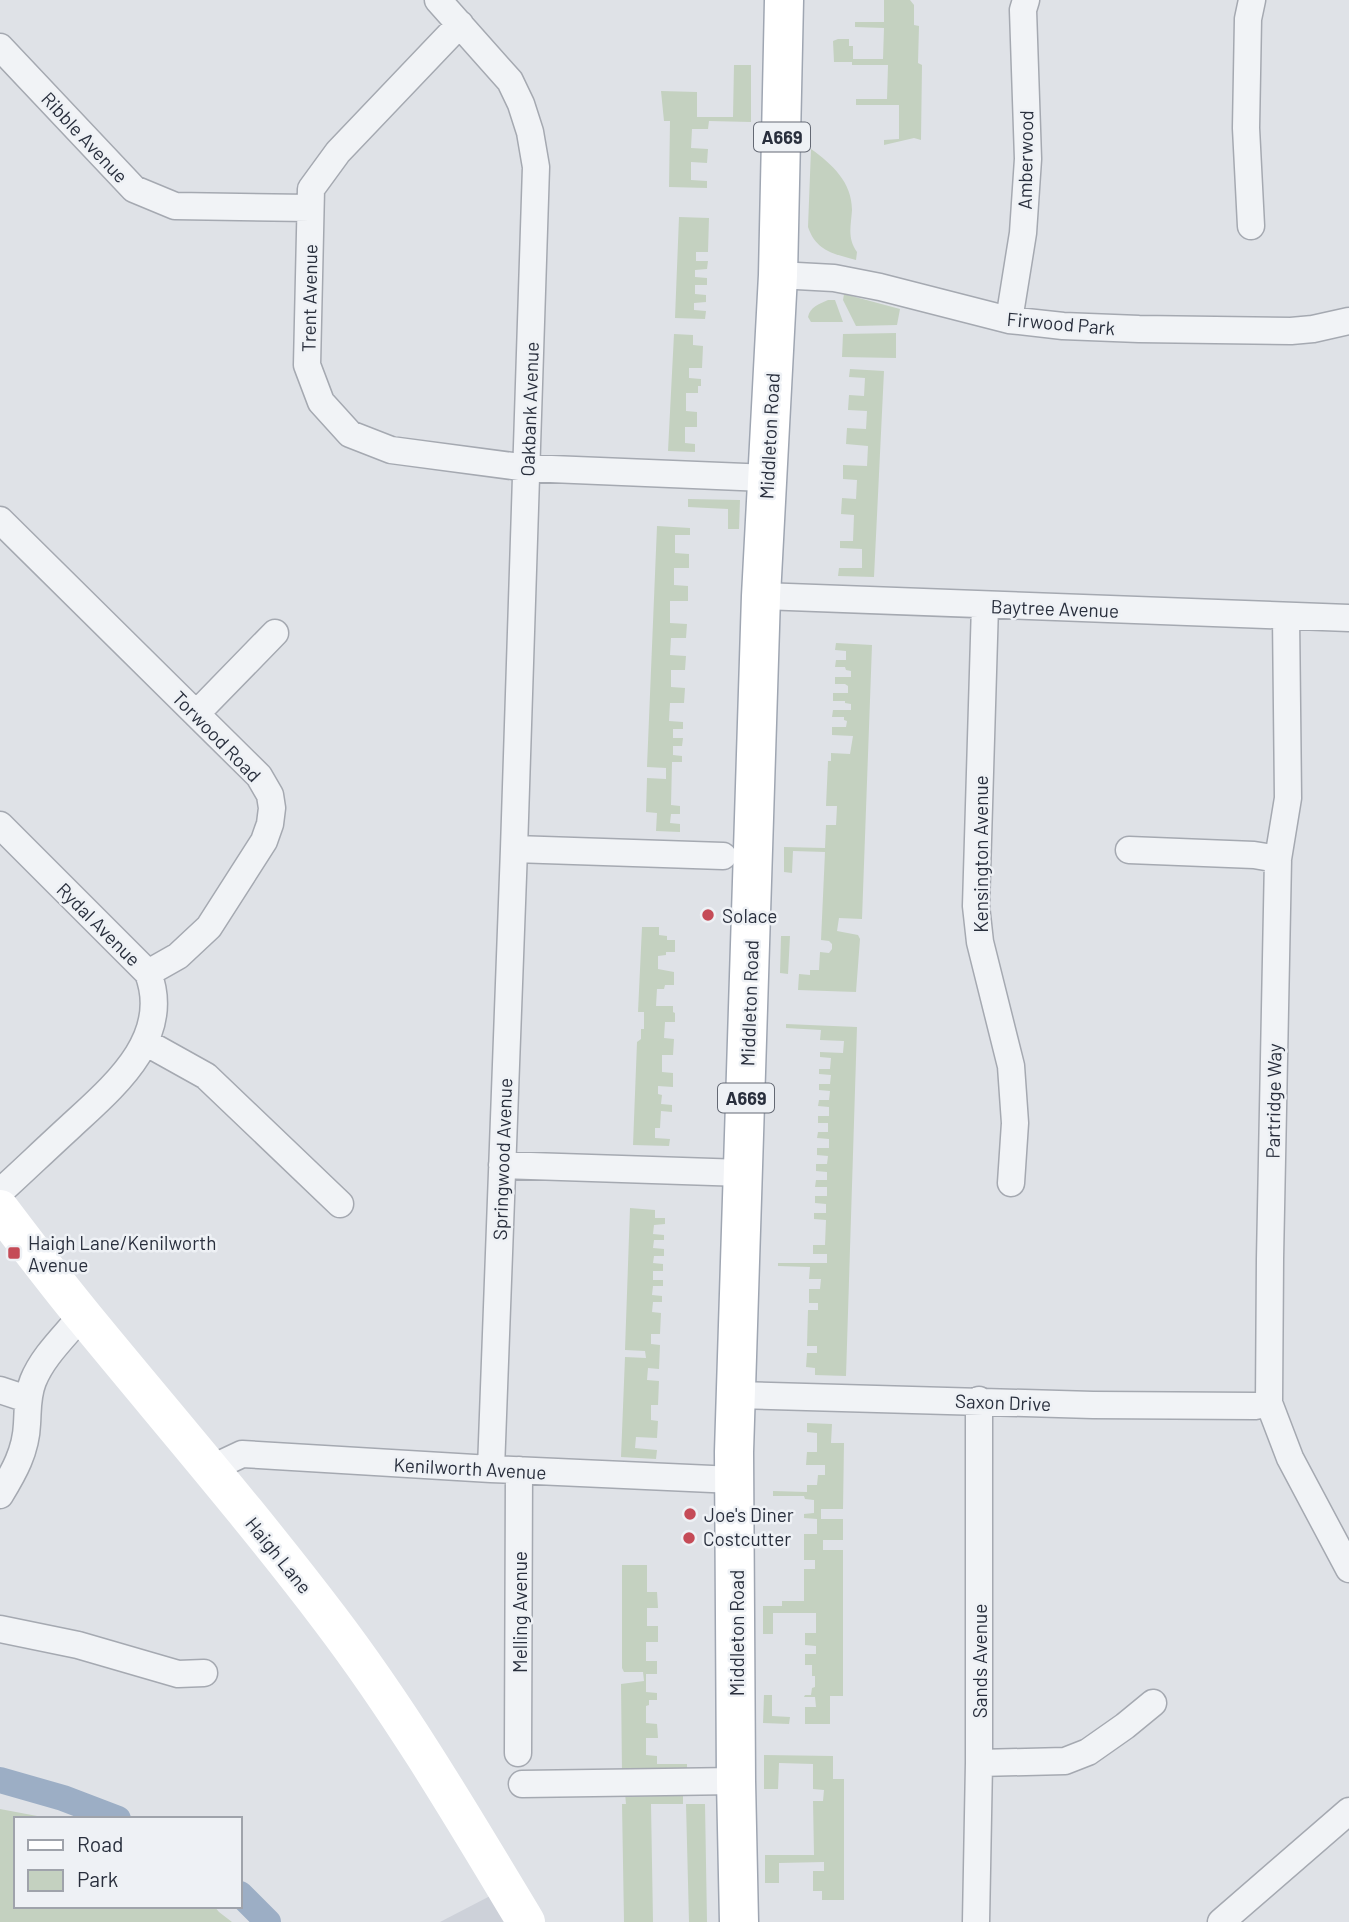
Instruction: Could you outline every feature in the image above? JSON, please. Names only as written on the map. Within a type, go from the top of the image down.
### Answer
[{"type":"main road","name":"Middleton Road","points":[[739,1922],[734,1480],[761,596],[778,275],[784,0]]},
{"type":"main road","name":"Haigh Lane","points":[[0,1209],[82,1315],[330,1619],[383,1692],[526,1922]]},
{"type":"street","name":"Oakbank Avenue","points":[[438,0],[510,81],[530,132],[536,167],[514,849]]},
{"type":"street","name":"Amberwood","points":[[1009,320],[1023,233],[1028,159],[1023,10],[1026,0]]},
{"type":"street","points":[[1251,226],[1246,128],[1248,19],[1252,0]]},
{"type":"street","name":"Trent Avenue","points":[[460,24],[338,152],[311,190],[307,365],[321,402],[350,434],[391,450],[527,468],[767,478]]},
{"type":"street","name":"Ribble Avenue","points":[[0,47],[134,189],[175,206],[310,208]]},
{"type":"street","name":"Firwood Park","points":[[778,275],[845,280],[1009,320],[1063,326],[1291,331],[1349,321]]},
{"type":"street","name":"Torwood Road","points":[[0,520],[259,776],[270,795],[270,824],[264,841],[209,927],[178,956],[148,973]]},
{"type":"street","name":"Baytree Avenue","points":[[761,596],[1349,618]]},
{"type":"street","name":"Kensington Avenue","points":[[985,605],[976,906],[980,942],[1011,1066],[1015,1123],[1012,1183]]},
{"type":"street","name":"Partridge Way","points":[[1286,616],[1288,798],[1278,859],[1269,1259],[1269,1403],[1290,1458],[1349,1569]]},
{"type":"street","points":[[197,713],[275,633]]},
{"type":"street","name":"Rydal Avenue","points":[[0,825],[148,973],[153,986],[154,1001],[152,1020],[145,1042],[132,1063],[109,1091],[0,1192]]},
{"type":"street","points":[[514,849],[723,856]]},
{"type":"street","name":"Springwood Avenue","points":[[491,1469],[514,849]]},
{"type":"street","points":[[1129,850],[1254,855],[1278,859]]},
{"type":"street","points":[[145,1042],[206,1076],[340,1204]]},
{"type":"street","points":[[502,1165],[743,1173]]},
{"type":"street","points":[[0,1495],[23,1454],[27,1399],[33,1380],[43,1362],[82,1315]]},
{"type":"street","points":[[0,1390],[27,1399]]},
{"type":"street","name":"Saxon Drive","points":[[736,1395],[1106,1405],[1255,1406],[1269,1403]]},
{"type":"street","name":"Sands Avenue","points":[[976,1922],[979,1401]]},
{"type":"street","name":"Kenilworth Avenue","points":[[210,1469],[242,1454],[734,1480]]},
{"type":"street","name":"Melling Avenue","points":[[518,1753],[519,1470]]},
{"type":"street","points":[[0,1629],[78,1645],[178,1674],[205,1673]]},
{"type":"street","points":[[979,1763],[1065,1761],[1088,1752],[1153,1703]]},
{"type":"street","points":[[522,1784],[736,1782]]},
{"type":"street","points":[[1221,1922],[1349,1811]]},
{"type":"shaded area","points":[[492,1895],[506,1922],[440,1922]]},
{"type":"green space","points":[[884,0],[910,0],[914,5],[914,25],[919,26],[918,63],[922,65],[921,140],[914,138],[884,145],[884,140],[899,139],[899,105],[856,105],[856,99],[887,99],[888,65],[834,62],[833,41],[849,39],[849,46],[853,46],[853,59],[883,59],[884,28],[855,27],[855,22],[884,22]]},
{"type":"green space","points":[[734,65],[751,65],[751,122],[709,121],[708,129],[692,129],[691,148],[708,149],[707,163],[691,162],[691,180],[707,181],[707,188],[669,187],[670,121],[664,121],[661,91],[697,92],[697,117],[733,117]]},
{"type":"green space","points":[[811,149],[833,168],[849,191],[852,210],[851,237],[857,252],[856,260],[827,250],[811,235],[808,227]]},
{"type":"green space","points":[[679,217],[709,218],[708,252],[696,252],[696,261],[708,261],[707,269],[695,270],[695,277],[707,278],[707,285],[695,285],[695,294],[706,295],[706,302],[694,303],[694,310],[706,311],[705,319],[675,318]]},
{"type":"green space","points":[[844,294],[900,309],[897,325],[856,326],[843,300]]},
{"type":"green space","points":[[828,300],[835,300],[843,322],[811,322],[808,317],[811,311]]},
{"type":"green space","points":[[896,333],[896,358],[842,357],[843,334]]},
{"type":"green space","points":[[674,334],[693,335],[693,345],[703,346],[702,368],[689,368],[689,378],[701,379],[701,386],[698,386],[698,393],[686,393],[686,411],[697,412],[697,427],[685,427],[685,443],[695,444],[695,452],[668,451]]},
{"type":"green space","points":[[850,369],[884,371],[874,577],[838,576],[839,568],[862,568],[862,549],[840,548],[840,541],[853,541],[854,515],[841,514],[842,498],[856,499],[857,480],[843,479],[843,465],[867,466],[868,446],[846,444],[847,428],[866,429],[867,411],[848,410],[849,395],[864,396],[865,378],[849,377]]},
{"type":"green space","points":[[688,499],[740,500],[739,529],[728,529],[728,509],[688,507]]},
{"type":"green space","points":[[657,526],[690,528],[690,535],[675,535],[675,553],[689,554],[689,568],[674,568],[674,585],[688,586],[688,601],[670,601],[670,623],[687,624],[686,638],[671,638],[670,655],[686,656],[685,670],[671,670],[671,687],[685,688],[684,703],[670,703],[669,721],[683,722],[683,729],[673,729],[673,738],[683,738],[682,746],[673,746],[673,755],[682,756],[682,762],[672,762],[671,805],[680,806],[680,814],[671,814],[670,823],[680,824],[680,832],[656,831],[657,813],[646,812],[647,778],[666,779],[666,768],[647,767]]},
{"type":"green space","points":[[836,643],[872,645],[862,919],[839,918],[837,931],[858,935],[860,939],[856,992],[798,990],[799,974],[810,975],[810,970],[819,970],[820,952],[829,953],[832,949],[829,941],[821,940],[825,852],[793,851],[792,873],[784,872],[784,847],[825,848],[826,825],[836,825],[837,806],[826,806],[828,761],[831,761],[831,753],[850,754],[853,736],[832,735],[832,727],[846,727],[847,721],[844,717],[832,717],[833,710],[851,710],[851,704],[845,701],[833,701],[833,693],[848,693],[848,686],[835,684],[835,677],[851,677],[851,671],[845,667],[835,667],[836,660],[846,660],[846,651],[835,650]]},
{"type":"green space","points":[[642,927],[659,927],[659,935],[667,936],[667,940],[675,940],[675,952],[658,956],[658,969],[674,972],[674,985],[657,989],[656,1006],[673,1006],[675,1013],[675,1022],[665,1022],[664,1038],[674,1039],[673,1055],[662,1055],[662,1072],[673,1073],[673,1087],[658,1086],[658,1094],[662,1095],[661,1104],[672,1105],[672,1112],[661,1111],[660,1128],[655,1128],[655,1138],[670,1139],[669,1146],[633,1145],[637,1042],[641,1039],[641,1029],[644,1029],[644,1012],[638,1012]]},
{"type":"green space","points":[[781,936],[790,936],[788,974],[780,973]]},
{"type":"green space","points":[[786,1024],[857,1027],[846,1376],[815,1375],[815,1368],[806,1367],[807,1353],[817,1353],[817,1346],[807,1346],[808,1310],[818,1310],[818,1303],[809,1303],[809,1289],[820,1289],[821,1279],[809,1279],[810,1267],[778,1266],[778,1263],[827,1263],[827,1254],[813,1254],[813,1245],[825,1245],[826,1220],[814,1219],[814,1213],[826,1213],[826,1204],[815,1203],[815,1196],[827,1196],[827,1187],[815,1187],[816,1180],[827,1180],[827,1172],[816,1171],[816,1164],[827,1164],[828,1156],[817,1155],[817,1148],[829,1148],[829,1139],[817,1138],[818,1132],[828,1132],[828,1123],[818,1123],[818,1116],[829,1116],[829,1107],[818,1106],[819,1100],[829,1100],[830,1091],[819,1090],[819,1084],[830,1084],[831,1075],[819,1074],[819,1069],[830,1069],[831,1058],[820,1057],[820,1052],[843,1053],[844,1041],[820,1040],[821,1030],[786,1028]]},
{"type":"green space","points":[[630,1208],[655,1210],[655,1218],[665,1218],[665,1224],[654,1225],[653,1234],[664,1235],[664,1240],[654,1240],[653,1248],[664,1249],[664,1256],[654,1256],[653,1263],[663,1264],[663,1271],[653,1271],[653,1280],[663,1280],[663,1286],[653,1286],[652,1295],[662,1296],[662,1302],[653,1302],[652,1312],[661,1313],[660,1334],[651,1334],[651,1344],[660,1345],[659,1369],[648,1368],[647,1380],[659,1381],[658,1405],[651,1405],[651,1420],[658,1421],[657,1438],[636,1437],[635,1448],[657,1450],[656,1459],[621,1457],[625,1357],[646,1358],[645,1351],[625,1350]]},
{"type":"green space","points":[[807,1423],[832,1424],[831,1443],[844,1443],[843,1509],[821,1509],[821,1519],[843,1519],[843,1540],[823,1540],[823,1550],[843,1550],[843,1696],[830,1696],[830,1724],[805,1724],[805,1707],[816,1707],[815,1697],[804,1697],[811,1695],[812,1688],[815,1687],[812,1665],[805,1665],[805,1654],[816,1654],[816,1646],[805,1645],[805,1633],[816,1633],[816,1613],[773,1613],[773,1634],[763,1634],[763,1606],[782,1606],[782,1601],[804,1601],[804,1569],[815,1569],[815,1560],[804,1560],[804,1534],[817,1534],[817,1519],[804,1518],[804,1514],[814,1513],[814,1500],[805,1499],[804,1496],[773,1496],[773,1491],[807,1492],[807,1485],[817,1485],[818,1475],[825,1475],[825,1465],[806,1465],[807,1452],[817,1452],[817,1433],[807,1432]]},
{"type":"green space","points":[[622,1565],[647,1565],[647,1592],[657,1592],[658,1608],[647,1608],[647,1626],[658,1626],[658,1642],[646,1642],[646,1661],[657,1661],[657,1674],[646,1674],[646,1692],[657,1693],[657,1700],[649,1700],[649,1705],[646,1706],[646,1723],[657,1724],[658,1738],[646,1738],[646,1755],[657,1756],[657,1764],[687,1764],[687,1772],[622,1772],[621,1684],[644,1681],[643,1672],[624,1672],[622,1668]]},
{"type":"green space","points":[[764,1695],[772,1695],[772,1716],[790,1717],[789,1724],[763,1723]]},
{"type":"green space","points":[[764,1755],[833,1756],[833,1779],[844,1779],[844,1900],[822,1900],[822,1891],[813,1891],[813,1871],[824,1871],[824,1862],[779,1863],[779,1883],[765,1883],[765,1855],[814,1855],[813,1801],[823,1801],[824,1790],[813,1789],[813,1764],[779,1763],[778,1789],[764,1789]]},
{"type":"green space","points":[[625,1793],[683,1793],[683,1804],[651,1804],[653,1922],[624,1922],[622,1804],[626,1804]]},
{"type":"green space","points":[[686,1804],[705,1804],[707,1922],[689,1922]]},
{"type":"green space","points":[[0,1809],[42,1817],[14,1817],[14,1908],[216,1908],[232,1922],[0,1922]]},
{"type":"waterway","points":[[0,1780],[63,1798],[113,1817]]},
{"type":"waterway","points":[[242,1896],[268,1922]]},
{"type":"place","name":"Solace","points":[[708,915]]},
{"type":"place","name":"Haigh Lane/Kenilworth Avenue","points":[[14,1253]]},
{"type":"place","name":"Joe's Diner","points":[[690,1514]]},
{"type":"place","name":"Costcutter","points":[[689,1538]]}]
